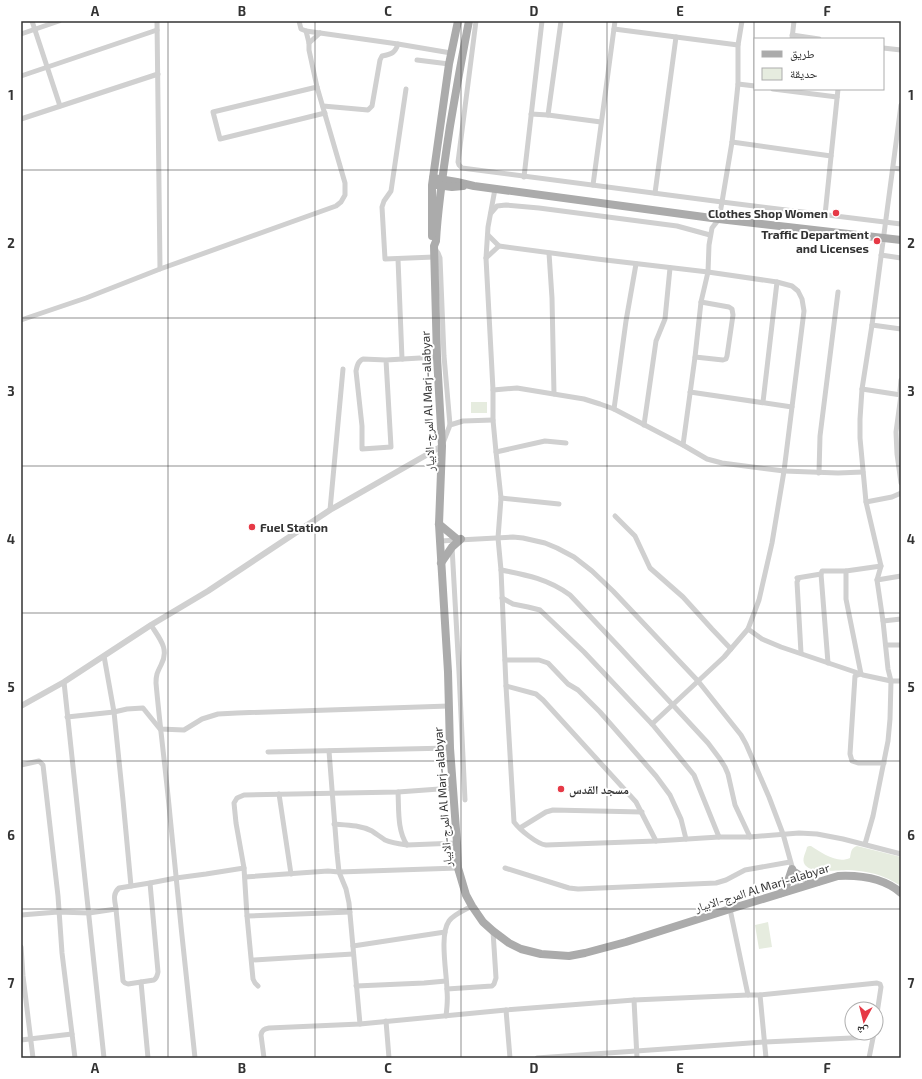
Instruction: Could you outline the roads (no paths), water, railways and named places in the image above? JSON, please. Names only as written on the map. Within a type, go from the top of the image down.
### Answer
[{"type":"main road","name":"المرج-الابيار Al Marj-alabyar","points":[[458,21],[449,64],[432,181],[432,241],[434,251],[437,357],[442,446],[439,524],[448,672],[450,748],[458,868],[466,895],[483,922],[510,943],[526,950],[541,954],[569,956],[626,942],[730,908],[838,876],[859,876],[874,879],[892,886],[901,893]]},
{"type":"main road","name":"المرج-الابيار Al Marj-alabyar","points":[[434,251],[444,166],[460,64],[469,21]]},
{"type":"main road","points":[[444,166],[448,176],[455,184]]},
{"type":"main road","points":[[432,181],[718,219],[901,240]]},
{"type":"main road","points":[[440,198],[455,184]]},
{"type":"main road","points":[[439,524],[456,542],[441,563]]},
{"type":"main road","points":[[781,893],[787,885],[792,867],[807,880],[818,882]]},
{"type":"street","points":[[32,21],[60,106]]},
{"type":"street","points":[[21,34],[59,21]]},
{"type":"street","points":[[157,21],[160,269]]},
{"type":"street","points":[[299,21],[301,30],[451,53]]},
{"type":"street","points":[[476,21],[459,165],[462,168],[901,224]]},
{"type":"street","points":[[524,177],[542,21]]},
{"type":"street","points":[[548,115],[561,21]]},
{"type":"street","points":[[593,185],[615,21]]},
{"type":"street","points":[[682,445],[695,357],[701,302],[708,272],[710,235],[712,228],[718,219],[732,142],[738,84],[738,45],[742,21]]},
{"type":"street","points":[[794,21],[792,37],[806,38]]},
{"type":"street","points":[[614,29],[738,45]]},
{"type":"street","points":[[21,76],[157,30]]},
{"type":"street","points":[[21,320],[86,298],[160,269],[336,206],[341,202],[345,195],[345,183],[317,87],[309,50],[310,43],[306,31]]},
{"type":"street","points":[[310,43],[320,33]]},
{"type":"street","points":[[655,193],[676,37]]},
{"type":"street","points":[[323,106],[368,110],[372,106],[380,60],[382,56],[393,53],[397,49],[398,44]]},
{"type":"street","points":[[884,48],[901,50]]},
{"type":"street","points":[[418,60],[449,64]]},
{"type":"street","points":[[21,119],[158,74]]},
{"type":"street","points":[[738,84],[754,86]]},
{"type":"street","points":[[317,87],[213,112],[220,138],[325,113]]},
{"type":"street","points":[[21,706],[64,682],[151,625],[208,591],[330,510],[442,446],[450,426],[444,356],[440,258],[438,253],[434,251],[398,259],[385,259],[382,207],[391,191],[406,89]]},
{"type":"street","points":[[788,90],[837,97]]},
{"type":"street","points":[[825,215],[838,90]]},
{"type":"street","points":[[865,844],[873,816],[884,763],[890,719],[891,681],[888,669],[877,580],[881,566],[866,502],[860,438],[860,419],[862,389],[872,325],[901,105]]},
{"type":"street","points":[[531,114],[601,122]]},
{"type":"street","points":[[732,142],[831,156]]},
{"type":"street","points":[[893,168],[901,169]]},
{"type":"street","points":[[495,189],[490,214],[486,258],[493,390],[493,420],[501,498],[498,538],[514,822],[537,842],[546,845],[719,837],[750,837],[799,833],[817,834],[865,844],[901,854]]},
{"type":"street","points":[[490,214],[497,206],[506,205],[539,208],[677,226],[710,235]]},
{"type":"street","points":[[488,235],[500,246],[777,282],[792,286],[798,291],[802,299],[804,311],[784,471],[772,543],[756,609],[748,629],[731,649],[652,724]]},
{"type":"street","points":[[486,258],[500,246]]},
{"type":"street","points":[[549,253],[552,298],[554,394]]},
{"type":"street","points":[[881,255],[901,258]]},
{"type":"street","points":[[398,259],[402,359]]},
{"type":"street","points":[[614,409],[626,321],[636,264]]},
{"type":"street","points":[[644,425],[656,341],[665,318],[670,268]]},
{"type":"street","points":[[763,402],[777,282]]},
{"type":"street","points":[[819,473],[820,436],[838,292]]},
{"type":"street","points":[[695,357],[726,359],[733,315],[732,309],[729,307],[701,302]]},
{"type":"street","points":[[872,325],[901,329]]},
{"type":"street","points":[[386,360],[391,447],[362,449],[362,426],[356,371],[360,361],[363,359],[386,360],[437,357]]},
{"type":"street","points":[[330,510],[343,369]]},
{"type":"street","points":[[901,380],[901,395],[896,432],[901,483]]},
{"type":"street","points":[[493,390],[517,388],[584,399],[614,409],[707,459],[722,463],[784,471],[819,473],[863,472]]},
{"type":"street","points":[[862,389],[901,395]]},
{"type":"street","points":[[690,392],[792,407]]},
{"type":"street","points":[[450,426],[463,422],[493,420]]},
{"type":"street","points":[[496,452],[545,441],[566,443]]},
{"type":"street","points":[[866,502],[892,497],[901,493]]},
{"type":"street","points":[[501,498],[559,504]]},
{"type":"street","points":[[615,516],[635,536],[650,568],[683,597],[731,649]]},
{"type":"street","points":[[440,541],[456,542],[513,537],[545,543],[574,557],[592,571],[613,591],[698,681],[741,735],[769,797],[783,834],[798,888]]},
{"type":"street","points":[[456,542],[459,672],[465,800]]},
{"type":"street","points":[[801,653],[797,578],[821,574],[822,571],[846,571],[881,566]]},
{"type":"street","points":[[501,570],[538,578],[563,590],[570,595],[621,649],[708,743],[722,762],[728,774],[736,805],[750,837]]},
{"type":"street","points":[[846,571],[846,599],[861,674]]},
{"type":"street","points":[[821,574],[828,663]]},
{"type":"street","points":[[877,580],[901,576]]},
{"type":"street","points":[[502,598],[513,604],[540,610],[584,652],[652,724],[694,775],[719,837]]},
{"type":"street","points":[[883,621],[901,619]]},
{"type":"street","points":[[151,625],[165,649],[162,665],[156,676],[160,729],[195,1058]]},
{"type":"street","points":[[748,629],[762,639],[781,647],[863,675],[891,681],[901,681]]},
{"type":"street","points":[[886,645],[901,645]]},
{"type":"street","points":[[104,656],[114,712],[131,886]]},
{"type":"street","points":[[505,660],[539,660],[548,663],[568,684],[578,690],[656,776],[670,795],[686,839]]},
{"type":"street","points":[[448,672],[459,672]]},
{"type":"street","points":[[861,674],[855,676],[850,754],[852,761],[858,763],[884,763]]},
{"type":"street","points":[[64,682],[104,1058]]},
{"type":"street","points":[[506,686],[536,694],[543,700],[636,802],[656,841]]},
{"type":"street","points":[[67,717],[143,708],[160,729],[184,730],[202,719],[218,714],[449,706]]},
{"type":"street","points":[[268,752],[450,748]]},
{"type":"street","points":[[329,751],[339,872],[348,896],[360,1024]]},
{"type":"street","points":[[21,765],[40,761],[43,765],[57,888],[62,953],[75,1058]]},
{"type":"street","points":[[258,986],[253,979],[245,877],[236,823],[234,803],[238,796],[398,792],[453,788]]},
{"type":"street","points":[[398,792],[400,828],[407,845]]},
{"type":"street","points":[[279,794],[291,874]]},
{"type":"street","points":[[520,828],[546,812],[553,810],[642,812]]},
{"type":"street","points":[[334,824],[352,825],[364,828],[386,841],[397,844],[457,843]]},
{"type":"street","points":[[504,868],[569,888],[585,889],[716,883],[726,880],[745,870],[792,867]]},
{"type":"street","points":[[150,883],[157,976],[154,980],[128,984],[122,981],[114,896],[116,890],[118,888],[176,878],[244,868]]},
{"type":"street","points":[[245,877],[328,871],[339,872],[458,868]]},
{"type":"street","points":[[446,1016],[447,989],[444,959],[445,932],[449,921],[456,915],[472,906]]},
{"type":"street","points":[[730,908],[748,995]]},
{"type":"street","points":[[21,915],[58,912],[89,913],[116,909]]},
{"type":"street","points":[[247,916],[350,912]]},
{"type":"street","points":[[447,989],[492,986],[494,984],[496,978],[493,931]]},
{"type":"street","points":[[353,946],[445,932]]},
{"type":"street","points":[[21,947],[32,1058]]},
{"type":"street","points":[[252,960],[354,954]]},
{"type":"street","points":[[356,986],[446,981]]},
{"type":"street","points":[[141,982],[148,1058]]},
{"type":"street","points":[[264,1058],[261,1036],[263,1030],[266,1029],[360,1024],[506,1010],[634,1000],[760,995],[879,983],[881,987],[879,1001]]},
{"type":"street","points":[[760,995],[766,1058]]},
{"type":"street","points":[[634,1000],[637,1058]]},
{"type":"street","points":[[506,1010],[510,1058]]},
{"type":"street","points":[[386,1021],[389,1058]]},
{"type":"street","points":[[21,1040],[72,1034]]},
{"type":"street","points":[[537,1058],[844,1037]]},
{"type":"street","points":[[870,1058],[873,1041]]},
{"type":"place","name":"Clothes Shop Women","points":[[836,213]]},
{"type":"place","name":"Traffic Department and Licenses","points":[[877,241]]},
{"type":"place","name":"Fuel Station","points":[[252,527]]},
{"type":"place","name":"مسجد القدس","points":[[561,789]]}]
